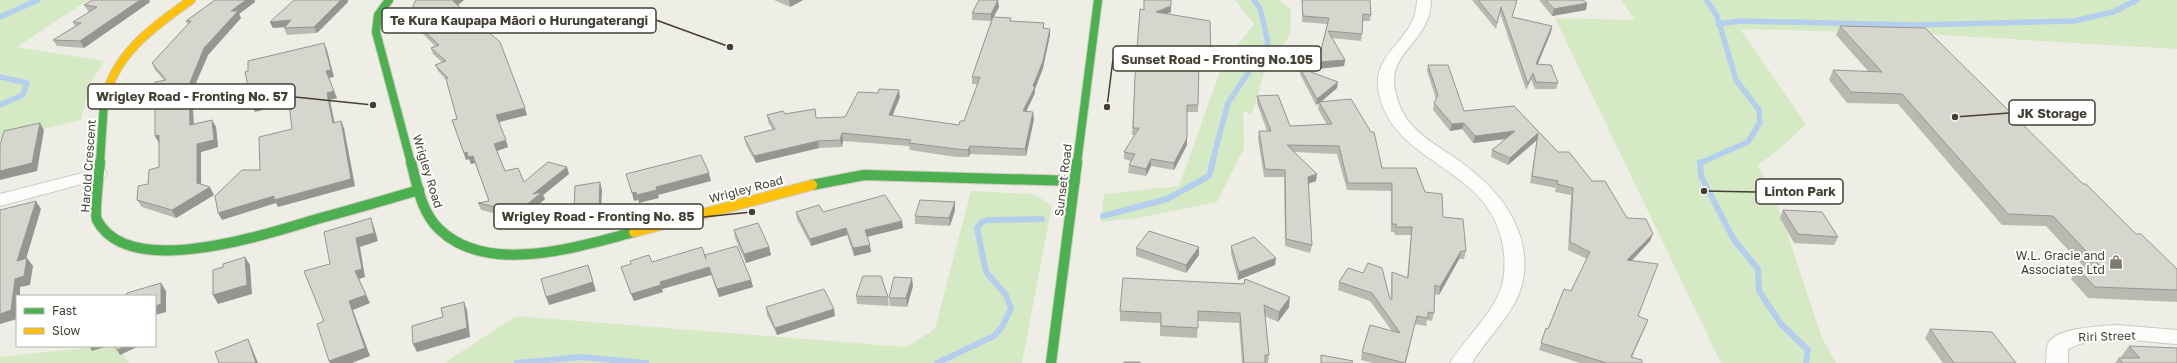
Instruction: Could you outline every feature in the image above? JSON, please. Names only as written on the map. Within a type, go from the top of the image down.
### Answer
[{"type":"street","name":"Harold Crescent","points":[[191,0],[148,32],[112,72],[108,82],[104,99],[96,218],[104,232],[122,244],[150,250],[186,249],[227,244],[419,190]]},
{"type":"street","name":"Wrigley Road","points":[[389,0],[378,15],[376,32],[419,190],[429,219],[444,235],[463,246],[492,254],[533,255],[566,250],[793,189],[832,180],[864,175],[1075,182]]},
{"type":"street","name":"Sunset Road","points":[[1051,363],[1098,0]]},
{"type":"street","points":[[1424,0],[1423,18],[1411,36],[1393,55],[1387,66],[1386,91],[1391,106],[1397,119],[1418,142],[1452,163],[1480,185],[1506,218],[1513,240],[1514,266],[1512,286],[1503,304],[1466,353],[1461,363]]},
{"type":"street","points":[[0,200],[98,174]]},
{"type":"street","name":"Riri Street","points":[[2057,363],[2058,345],[2067,339],[2079,335],[2104,334],[2177,337]]},
{"type":"green space","points":[[0,0],[88,0],[17,47],[104,61],[90,84],[81,120],[0,139]]},
{"type":"green space","points":[[1235,0],[1279,0],[1291,9],[1291,29],[1288,38],[1265,69],[1252,114],[1243,111],[1244,148],[1217,202],[1137,218],[1101,222],[1104,194],[1179,186],[1222,66],[1254,24]]},
{"type":"green space","points":[[1621,0],[2177,0],[2177,49],[1924,34],[1740,29],[1806,124],[1781,148],[1758,165],[1782,217],[1821,336],[1836,363],[1721,363],[1555,18],[1635,20]]},
{"type":"green space","points":[[971,191],[1033,194],[1052,205],[1022,363],[444,363],[516,316],[906,347],[935,329]]},
{"type":"green space","points":[[94,347],[117,347],[129,363],[0,363],[0,357]]},
{"type":"building","points":[[92,0],[140,0],[80,41],[53,40],[81,23],[73,22],[97,7],[84,5]]},
{"type":"building","points":[[215,0],[246,0],[231,11],[238,11],[204,48],[189,85],[190,125],[212,120],[214,140],[197,144],[197,183],[210,187],[172,210],[137,200],[138,186],[148,184],[149,170],[159,167],[159,135],[155,136],[155,82],[166,80],[152,63],[191,21],[186,21]]},
{"type":"building","points":[[294,0],[341,0],[314,27],[284,28],[291,20],[270,22]]},
{"type":"building","points":[[416,0],[454,0],[453,1],[500,42],[525,108],[496,115],[506,140],[494,144],[505,171],[518,168],[524,182],[548,162],[567,167],[533,194],[542,192],[518,212],[478,203],[489,201],[473,156],[468,157],[467,152],[464,153],[452,120],[457,119],[446,79],[448,78],[435,65],[446,61],[431,48],[439,45],[418,25],[413,6]]},
{"type":"building","points":[[979,0],[998,0],[991,14],[972,13]]},
{"type":"building","points":[[1144,0],[1171,0],[1171,6],[1156,12],[1210,21],[1211,58],[1205,57],[1205,63],[1199,62],[1198,105],[1187,105],[1187,138],[1174,163],[1151,159],[1146,169],[1129,165],[1135,154],[1124,152],[1139,128],[1133,128],[1135,76],[1140,9],[1144,10]]},
{"type":"building","points":[[1302,0],[1370,0],[1371,15],[1363,14],[1362,34],[1328,31],[1345,60],[1318,62],[1329,18],[1303,16]]},
{"type":"building","points":[[1478,0],[1517,0],[1512,17],[1552,26],[1536,64],[1551,65],[1558,83],[1536,82],[1533,73],[1528,84],[1501,7],[1497,23]]},
{"type":"building","points":[[1546,0],[1583,0],[1587,3],[1554,9]]},
{"type":"building","points":[[993,17],[1011,18],[1010,21],[1044,23],[1043,28],[1050,29],[1043,61],[1033,86],[1035,87],[1023,111],[1033,112],[1025,149],[970,146],[968,150],[956,149],[909,143],[911,140],[842,133],[840,140],[818,141],[754,156],[744,137],[775,129],[767,115],[783,111],[785,114],[815,109],[816,118],[845,117],[858,92],[878,93],[879,89],[899,90],[889,115],[959,125],[960,121],[964,121],[980,77],[972,77]]},
{"type":"building","points":[[1840,26],[1925,28],[2083,184],[2086,184],[2136,234],[2141,234],[2177,269],[2177,290],[2095,287],[2077,268],[2103,269],[2053,216],[2008,214],[1902,94],[1851,92],[1833,70],[1882,72]]},
{"type":"building","points":[[324,43],[331,70],[326,71],[334,91],[327,93],[333,123],[341,121],[351,179],[274,200],[274,196],[218,213],[215,196],[242,170],[260,170],[259,137],[292,129],[288,96],[252,105],[245,72],[248,71],[248,61]]},
{"type":"building","points":[[1428,65],[1448,65],[1464,111],[1514,106],[1558,152],[1569,152],[1592,181],[1605,181],[1627,218],[1646,219],[1653,234],[1627,260],[1658,264],[1638,316],[1648,320],[1631,357],[1642,360],[1642,363],[1607,363],[1541,343],[1546,328],[1548,329],[1564,289],[1571,291],[1590,252],[1570,242],[1573,188],[1557,184],[1558,181],[1532,176],[1538,133],[1510,158],[1492,150],[1515,131],[1475,136],[1464,123],[1452,124],[1434,103],[1438,95]]},
{"type":"building","points":[[1300,68],[1338,82],[1317,99]]},
{"type":"building","points":[[1278,95],[1290,126],[1332,124],[1319,102],[1351,99],[1371,132],[1374,132],[1382,168],[1416,168],[1425,192],[1442,194],[1443,217],[1463,219],[1466,251],[1461,251],[1440,287],[1435,285],[1434,313],[1428,312],[1428,318],[1417,316],[1405,363],[1362,352],[1370,325],[1400,333],[1372,293],[1339,282],[1348,268],[1363,273],[1368,263],[1382,268],[1390,299],[1392,299],[1392,272],[1408,278],[1412,227],[1396,227],[1396,224],[1392,224],[1392,183],[1348,183],[1339,146],[1287,145],[1317,174],[1308,177],[1312,245],[1286,239],[1285,170],[1265,169],[1259,131],[1271,131],[1257,96]]},
{"type":"building","points":[[40,123],[32,163],[0,171],[0,145],[4,131]]},
{"type":"building","points":[[701,155],[709,173],[656,187],[657,190],[637,195],[636,192],[632,193],[626,174]]},
{"type":"building","points":[[600,182],[599,206],[574,211],[575,186]]},
{"type":"building","points":[[885,195],[902,221],[865,230],[870,245],[853,248],[846,228],[810,239],[796,212],[819,205],[823,212]]},
{"type":"building","points":[[920,200],[955,202],[949,218],[915,216]]},
{"type":"building","points":[[36,201],[17,261],[27,258],[24,276],[15,279],[11,310],[0,314],[0,210]]},
{"type":"building","points":[[1783,210],[1822,212],[1838,237],[1798,234]]},
{"type":"building","points":[[371,218],[374,233],[356,238],[362,269],[355,271],[366,295],[349,301],[365,348],[329,361],[317,324],[324,321],[304,271],[330,264],[324,232]]},
{"type":"building","points":[[758,223],[769,247],[744,254],[734,230]]},
{"type":"building","points":[[1149,231],[1199,247],[1186,265],[1136,248]]},
{"type":"building","points":[[1254,237],[1276,258],[1239,272],[1231,246]]},
{"type":"building","points":[[737,246],[751,280],[717,289],[709,267],[660,282],[661,285],[631,294],[621,267],[631,264],[630,261],[649,255],[652,262],[702,247],[706,259],[705,255]]},
{"type":"building","points":[[245,257],[247,285],[213,295],[213,270],[223,267],[223,264]]},
{"type":"building","points":[[588,265],[593,282],[546,297],[541,279]]},
{"type":"building","points":[[863,276],[881,276],[888,297],[856,296]]},
{"type":"building","points":[[894,277],[912,278],[906,298],[889,298]]},
{"type":"building","points":[[1123,278],[1244,284],[1245,279],[1290,297],[1279,312],[1264,305],[1269,355],[1265,355],[1265,363],[1244,363],[1240,313],[1198,311],[1198,328],[1161,326],[1161,313],[1120,311]]},
{"type":"building","points":[[161,283],[161,304],[156,306],[156,295],[126,295],[127,293]]},
{"type":"building","points":[[824,289],[834,309],[775,328],[766,307]]},
{"type":"building","points":[[464,302],[467,328],[413,344],[412,326],[443,317],[441,308]]},
{"type":"building","points":[[1930,329],[1992,332],[2016,363],[1954,363]]},
{"type":"building","points":[[248,339],[256,363],[219,363],[215,352]]},
{"type":"building","points":[[2129,346],[2177,348],[2177,363],[2123,363],[2119,358],[2140,358]]},
{"type":"building","points":[[115,347],[124,347],[117,350]]},
{"type":"building","points":[[1321,355],[1353,361],[1352,363],[1321,363]]},
{"type":"building","points":[[1140,362],[1140,363],[1124,363]]},
{"type":"waterway","points":[[0,17],[38,0]]},
{"type":"waterway","points":[[1212,163],[1228,103],[1268,43],[1260,8],[1254,0]]},
{"type":"waterway","points":[[1719,24],[1740,21],[1917,25],[2074,21],[2113,12],[2137,0]]},
{"type":"waterway","points":[[1707,1],[1717,16],[1719,24]]},
{"type":"waterway","points":[[1700,163],[1748,142],[1760,122],[1759,110],[1736,80],[1719,24]]},
{"type":"waterway","points":[[0,77],[27,83],[23,95],[0,105]]},
{"type":"waterway","points":[[1103,216],[1167,199],[1209,176],[1213,162]]},
{"type":"waterway","points":[[1700,163],[1701,176],[1734,240],[1758,269],[1759,291],[1781,324],[1808,350],[1806,363]]},
{"type":"waterway","points":[[937,363],[994,336],[1002,327],[1011,308],[1006,295],[986,272],[977,228],[982,222],[987,220],[1042,219]]},
{"type":"waterway","points":[[517,363],[581,357],[646,363]]},
{"type":"traffic: fast","points":[[389,0],[378,15],[376,32],[422,203],[438,228],[460,245],[487,253],[516,255],[547,252],[579,246],[634,232]]},
{"type":"traffic: fast","points":[[1051,363],[1098,0]]},
{"type":"traffic: fast","points":[[104,102],[96,218],[107,234],[124,244],[146,249],[169,251],[218,246],[266,234],[419,190]]},
{"type":"traffic: fast","points":[[812,185],[864,175],[1075,181]]},
{"type":"traffic: slow","points":[[104,102],[107,86],[114,71],[124,56],[136,43],[164,19],[191,0]]},
{"type":"traffic: slow","points":[[634,232],[812,185]]},
{"type":"place","name":"Te Kura Kaupapa Māori o Hurungaterangi","points":[[730,47]]},
{"type":"place","name":"Wrigley Road - Fronting No. 57","points":[[373,105]]},
{"type":"place","name":"Sunset Road - Fronting No.105","points":[[1107,107]]},
{"type":"place","name":"JK Storage","points":[[1955,117]]},
{"type":"place","name":"Linton Park","points":[[1704,191]]},
{"type":"place","name":"Wrigley Road - Fronting No. 85","points":[[752,212]]},
{"type":"place","name":"W.L. Gracie and Associates Ltd","points":[[2116,262]]}]
